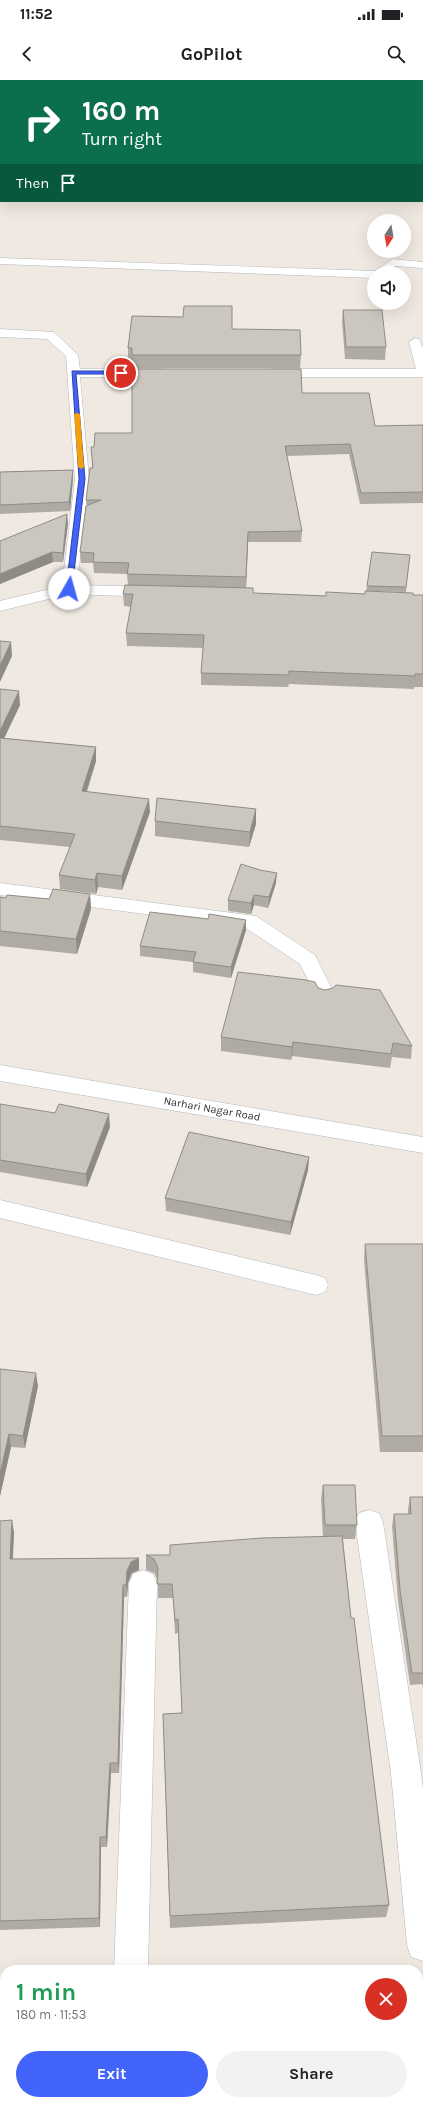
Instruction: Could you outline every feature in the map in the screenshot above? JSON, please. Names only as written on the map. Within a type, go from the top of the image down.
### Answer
[{"type":"street","points":[[0,260],[367,274]]},
{"type":"street","points":[[388,266],[393,262],[423,264]]},
{"type":"street","points":[[0,333],[50,335],[72,356],[82,479],[69,589]]},
{"type":"street","points":[[256,373],[423,372],[415,342]]},
{"type":"street","points":[[74,373],[177,373]]},
{"type":"street","points":[[0,606],[69,589],[168,593]]},
{"type":"street","points":[[0,890],[249,921],[308,960],[325,995]]},
{"type":"street","name":"Narhari Nagar Road","points":[[0,1073],[423,1144]]},
{"type":"street","points":[[0,1209],[316,1285]]},
{"type":"street","points":[[368,1522],[414,1773],[423,1945]]},
{"type":"street","points":[[131,1965],[143,1583]]},
{"type":"building","points":[[184,306],[232,306],[232,329],[300,330],[301,355],[132,355],[132,348],[128,348],[132,316],[183,317]]},
{"type":"building","points":[[343,310],[382,310],[386,347],[346,347]]},
{"type":"building","points":[[132,369],[301,369],[302,393],[369,393],[375,426],[423,425],[423,492],[361,493],[350,444],[285,446],[302,531],[248,532],[246,577],[127,574],[129,563],[93,562],[94,553],[80,552],[86,506],[101,500],[86,500],[90,468],[93,468],[91,447],[94,447],[95,433],[132,433]]},
{"type":"building","points":[[73,470],[69,502],[0,505],[0,472]]},
{"type":"building","points":[[67,514],[63,553],[52,552],[0,574],[0,541]]},
{"type":"building","points":[[372,552],[410,555],[406,587],[367,586]]},
{"type":"building","points":[[125,585],[253,588],[253,593],[326,596],[326,592],[365,594],[365,591],[413,593],[413,595],[423,595],[423,674],[415,674],[415,676],[289,671],[289,675],[201,673],[204,635],[126,633],[133,594],[123,594]]},
{"type":"building","points":[[0,641],[11,642],[0,666]]},
{"type":"building","points":[[0,689],[19,691],[0,731]]},
{"type":"building","points":[[0,738],[96,747],[82,791],[149,799],[122,876],[97,873],[95,880],[59,875],[75,834],[0,826]]},
{"type":"building","points":[[157,798],[256,809],[250,832],[155,821]]},
{"type":"building","points":[[241,864],[260,870],[277,873],[269,897],[254,895],[251,903],[228,900]]},
{"type":"building","points":[[53,889],[90,894],[76,939],[0,931],[0,897],[6,898],[7,895],[49,899]]},
{"type":"building","points":[[150,912],[208,919],[209,914],[246,920],[231,967],[193,962],[196,952],[140,946]]},
{"type":"building","points":[[238,972],[306,980],[315,982],[318,988],[325,990],[333,988],[336,985],[380,990],[412,1046],[393,1043],[391,1054],[293,1042],[292,1047],[221,1037]]},
{"type":"building","points":[[0,1104],[55,1113],[59,1104],[109,1114],[86,1174],[0,1160]]},
{"type":"building","points":[[189,1132],[309,1157],[291,1222],[165,1198]]},
{"type":"building","points":[[365,1244],[423,1244],[423,1436],[382,1436]]},
{"type":"building","points":[[0,1369],[36,1373],[23,1436],[9,1434],[0,1474]]},
{"type":"building","points":[[323,1485],[355,1485],[357,1525],[325,1525]]},
{"type":"building","points":[[410,1497],[423,1497],[423,1673],[412,1673],[400,1590],[394,1514],[411,1514]]},
{"type":"building","points":[[12,1520],[10,1559],[139,1558],[131,1562],[127,1571],[126,1585],[123,1585],[118,1763],[110,1763],[106,1837],[100,1837],[99,1918],[0,1921],[0,1521]]},
{"type":"building","points":[[342,1536],[351,1618],[354,1618],[389,1905],[170,1916],[163,1714],[182,1713],[178,1619],[175,1620],[172,1584],[157,1584],[158,1568],[154,1559],[146,1555],[170,1555],[170,1545],[262,1538]]},
{"type":"slow traffic","points":[[77,414],[81,467]]},
{"type":"route","points":[[69,589],[82,479],[74,373],[121,373]]}]
